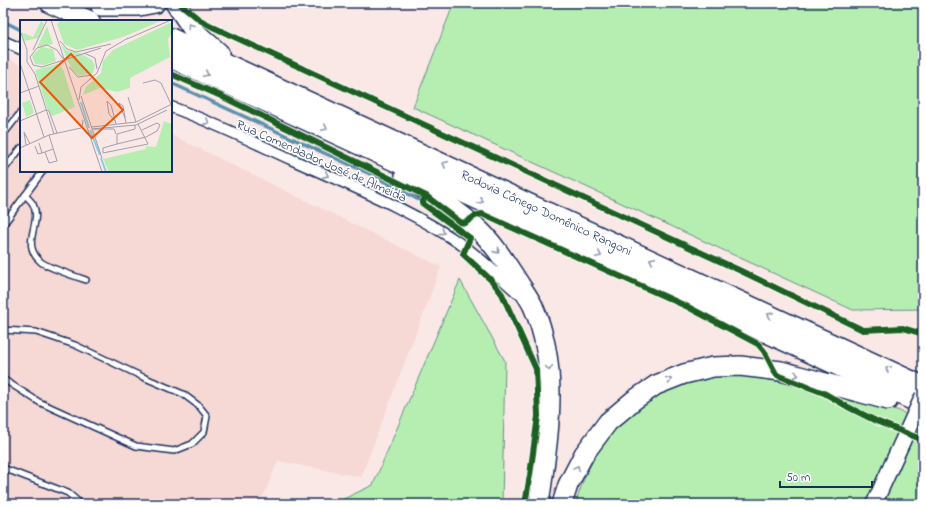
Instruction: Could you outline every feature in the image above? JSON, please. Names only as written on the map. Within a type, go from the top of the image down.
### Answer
[{"type":"highway","points":[[47,3],[66,20]]},
{"type":"highway","points":[[50,3],[95,10],[130,20]]},
{"type":"highway","points":[[95,10],[155,3]]},
{"type":"highway","points":[[175,3],[194,32],[240,70]]},
{"type":"highway","name":"Rodovia Cônego Domênico Rangoni","points":[[172,38],[923,386]]},
{"type":"highway","name":"Rodovia Cônego Domênico Rangoni","points":[[172,58],[923,406]]},
{"type":"highway","points":[[368,148],[454,209],[477,228],[500,254],[532,305],[544,342],[548,360],[550,385],[550,424],[539,504]]},
{"type":"highway","points":[[562,504],[568,485],[584,454],[608,422],[634,400],[656,385],[684,374],[713,367],[740,366],[781,371],[923,410]]},
{"type":"main road","points":[[874,504],[923,396]]},
{"type":"street","points":[[3,41],[20,49]]},
{"type":"street","name":"Rua Comendador José de Almeida","points":[[172,107],[286,157],[428,223],[466,248],[532,305]]},
{"type":"lane","points":[[3,135],[20,113]]},
{"type":"lane","points":[[3,171],[20,149]]},
{"type":"lane","points":[[3,225],[42,172]]},
{"type":"lane","points":[[25,195],[33,204],[35,212],[31,240],[32,252],[42,263],[86,280]]},
{"type":"lane","points":[[3,330],[36,332],[75,345],[183,394],[199,406],[207,416],[204,432],[192,444],[174,451],[136,446],[39,402],[3,379]]},
{"type":"lane","points":[[3,468],[68,493],[81,504]]},
{"type":"shaded area","points":[[3,57],[20,65],[20,172],[172,172],[172,135],[441,267],[361,477],[278,461],[260,504],[3,504]]},
{"type":"green space","points":[[454,3],[923,3],[923,309],[853,310],[413,107]]},
{"type":"green space","points":[[460,280],[505,361],[502,504],[333,504],[373,485]]},
{"type":"green space","points":[[734,375],[772,380],[897,410],[923,421],[923,504],[576,504],[582,484],[591,465],[602,447],[631,413],[648,400],[667,389],[692,380]]},
{"type":"waterway","points":[[3,21],[20,30]]},
{"type":"waterway","points":[[172,83],[370,174],[419,200]]},
{"type":"cycle path","points":[[179,3],[200,20],[215,28],[741,271],[863,330],[903,328],[923,334]]},
{"type":"cycle path","points":[[172,74],[221,96],[426,196],[460,222],[465,223],[475,216],[482,214],[688,307],[758,344],[764,351],[776,374],[779,376],[824,393],[876,421],[923,440]]},
{"type":"cycle path","points":[[426,196],[422,203],[470,238],[463,254],[492,281],[502,294],[536,369],[538,416],[525,504]]}]
